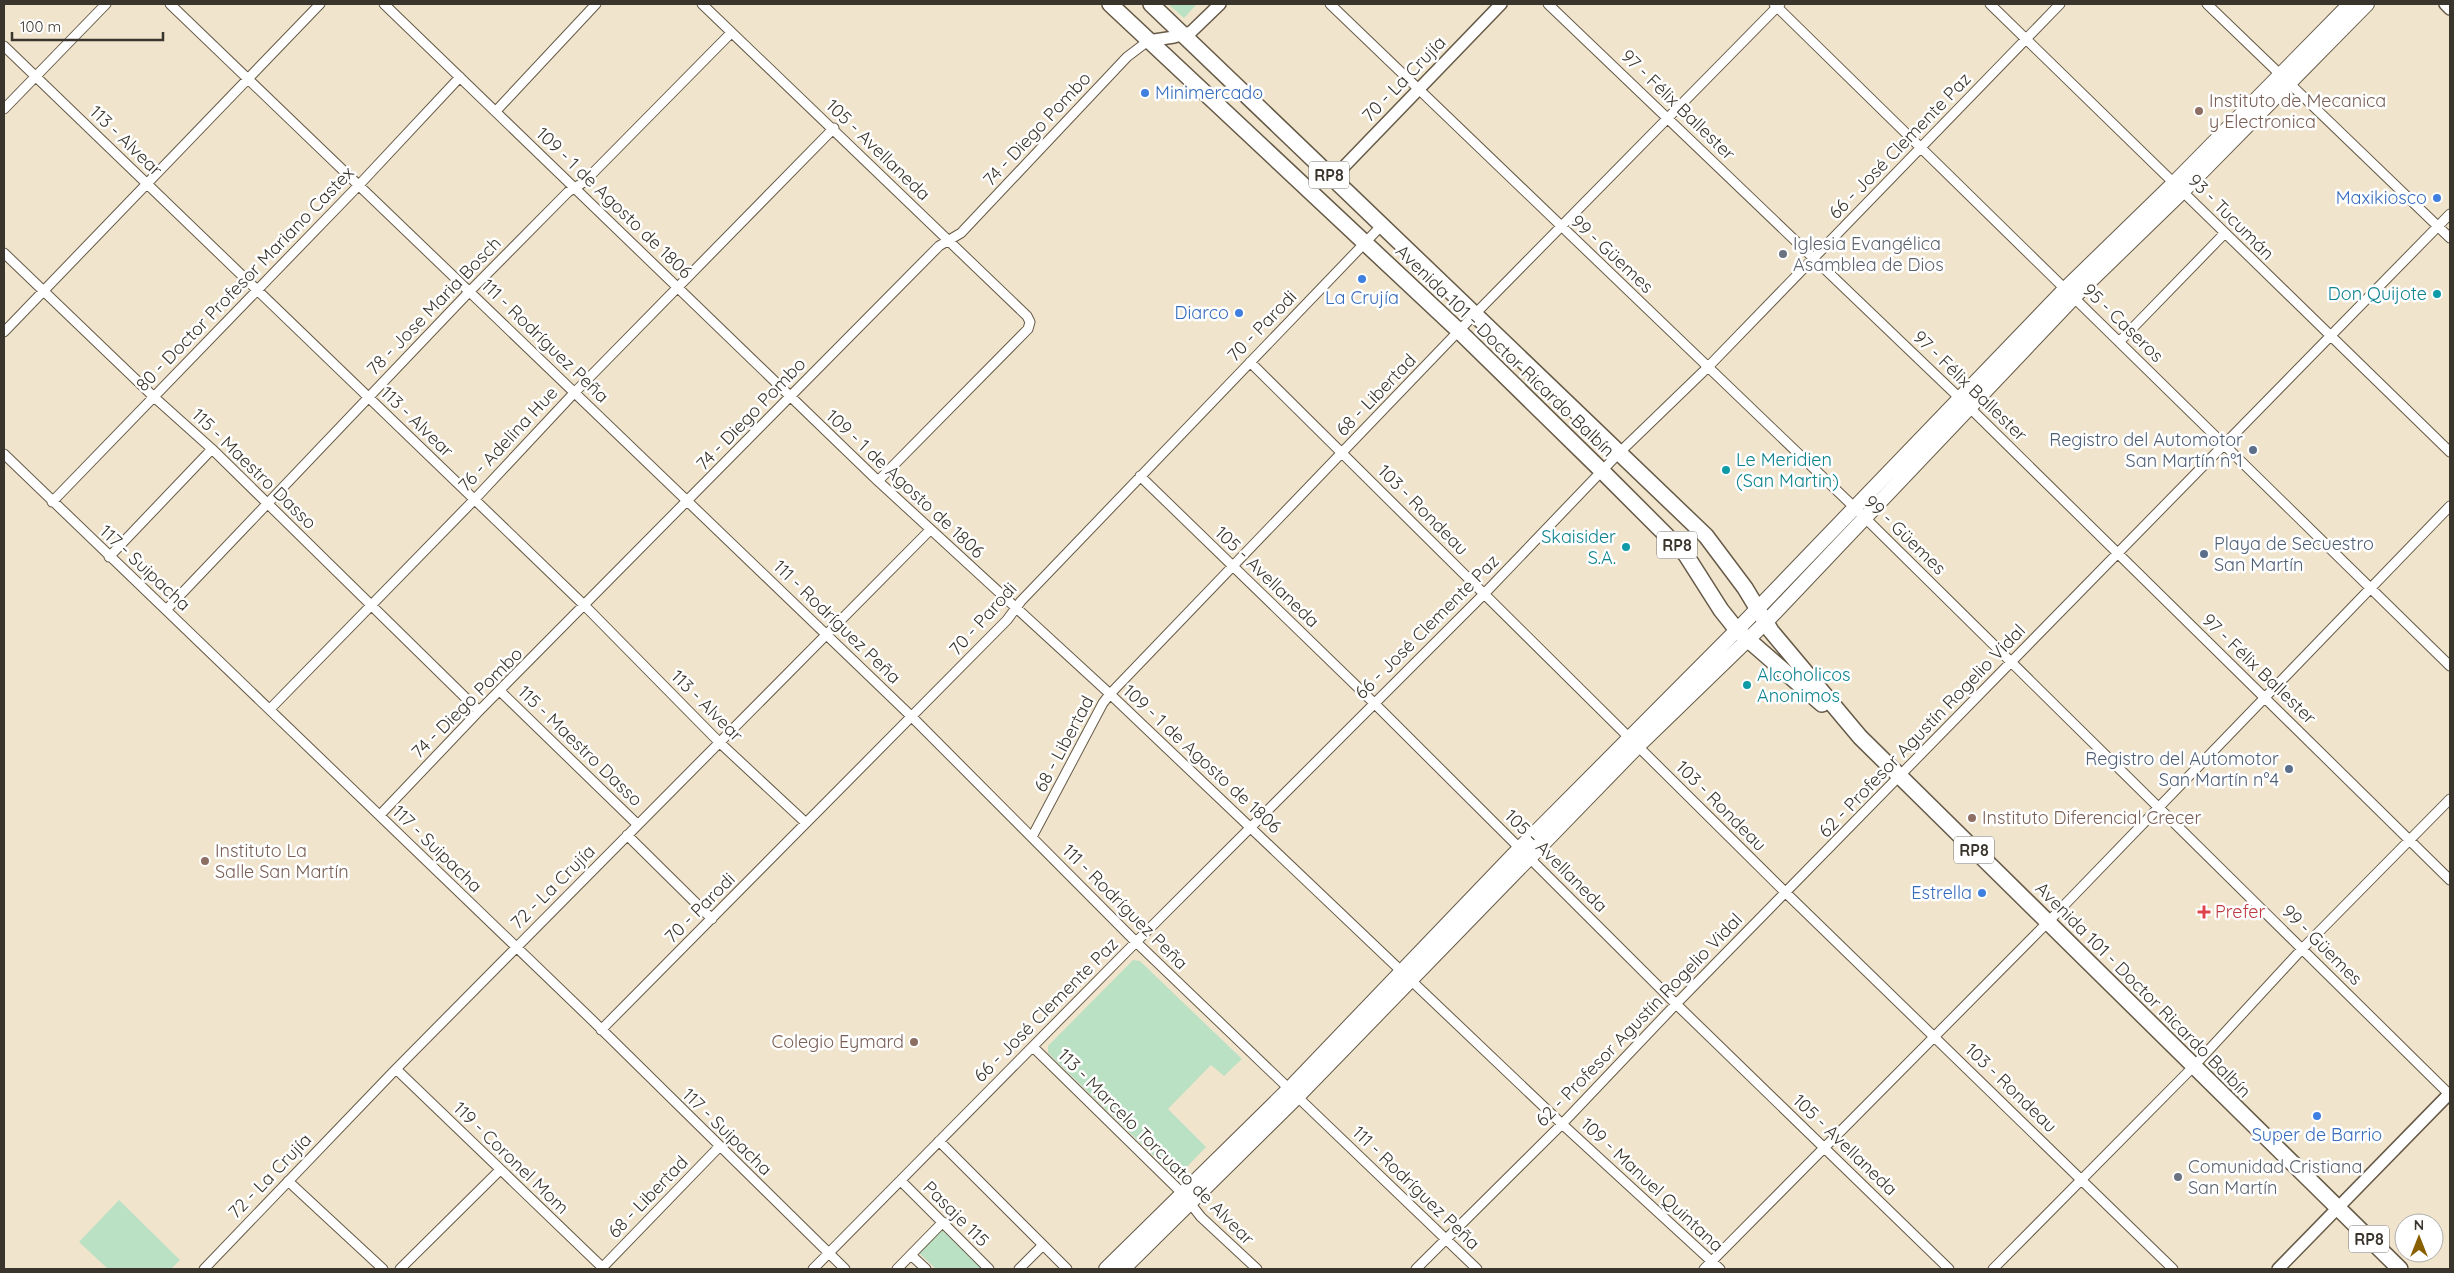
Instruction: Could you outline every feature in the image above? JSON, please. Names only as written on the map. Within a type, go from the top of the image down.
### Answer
[{"type":"main road","name":"Avenida 101 - Doctor Ricardo Balbín","points":[[1110,4],[1148,41],[1209,94],[1365,244],[1459,331],[1602,471],[1686,555],[1721,610],[1743,635],[1860,737],[2400,1269]]},
{"type":"main road","name":"Avenida 101 - Doctor Ricardo Balbín","points":[[1151,4],[1712,542],[1757,608],[1765,623],[1801,669],[1860,737]]},
{"type":"main road","points":[[2286,78],[2350,4]]},
{"type":"main road","points":[[1743,635],[1757,608],[1859,513],[1966,404],[2070,293],[2286,78],[2367,4]]},
{"type":"main road","points":[[1106,1269],[1186,1198],[1294,1092],[1524,853],[1743,635],[1765,623],[1859,513]]},
{"type":"main road","points":[[1123,1269],[1186,1198]]},
{"type":"street","points":[[4,109],[106,4]]},
{"type":"street","name":"111 - Rodríguez Peña","points":[[170,4],[912,717],[1136,942],[1476,1269]]},
{"type":"street","points":[[4,332],[320,4]]},
{"type":"street","name":"109 - 1 de Agosto de 1806","points":[[384,4],[878,481],[1015,609],[1110,694],[1406,975]]},
{"type":"street","points":[[496,111],[596,4]]},
{"type":"street","name":"105 - Avellaneda","points":[[702,4],[834,128],[948,242],[1027,316],[1030,322],[1028,329],[878,481]]},
{"type":"street","points":[[1148,41],[1184,35],[1198,27],[1220,4]]},
{"type":"street","name":"99 - Güemes","points":[[1330,4],[1560,228],[1859,513],[2450,1094]]},
{"type":"street","name":"70 - La Crujía","points":[[1333,178],[1501,4]]},
{"type":"street","name":"97 - Félix Ballester","points":[[1548,4],[1966,404],[2450,880]]},
{"type":"street","name":"93 - Tucumán","points":[[1990,4],[2224,234],[2450,452]]},
{"type":"street","name":"66 - José Clemente Paz","points":[[813,1269],[1374,702],[1484,594],[1620,452],[1708,367],[2060,4]]},
{"type":"street","points":[[2207,4],[2450,238]]},
{"type":"street","points":[[2445,4],[2450,9]]},
{"type":"street","name":"68 - Libertad","points":[[1032,838],[1103,703],[1110,694],[1232,566],[1343,454],[1475,314],[1777,5]]},
{"type":"street","name":"95 - Caseros","points":[[1777,5],[1919,148],[2070,293],[2450,666]]},
{"type":"street","name":"78 - Jose Maria Bosch","points":[[166,610],[469,292],[568,192],[584,182],[732,32]]},
{"type":"street","name":"74 - Diego Pombo","points":[[380,815],[938,246],[961,233],[1127,57],[1148,41]]},
{"type":"street","name":"113 - Alvear","points":[[4,46],[256,291],[585,606],[719,742],[806,824]]},
{"type":"street","name":"80 - Doctor Profesor Mariano Castex","points":[[52,502],[359,186],[460,78]]},
{"type":"street","name":"76 - Adelina Hue","points":[[270,709],[474,500],[575,392],[834,128]]},
{"type":"street","name":"62 - Profesor Agustín Rogelio Vidal","points":[[1416,1269],[1562,1124],[1676,1004],[2450,214]]},
{"type":"street","name":"70 - Parodi","points":[[601,1030],[1007,620],[1015,609],[1140,476],[1382,225]]},
{"type":"street","points":[[2119,342],[2224,234]]},
{"type":"street","name":"115 - Maestro Dasso","points":[[4,253],[154,397],[212,449],[480,711]]},
{"type":"street","name":"103 - Rondeau","points":[[1250,362],[1786,893],[2173,1269]]},
{"type":"street","points":[[109,557],[212,449]]},
{"type":"street","name":"117 - Suipacha","points":[[4,454],[109,557],[380,815],[845,1269]]},
{"type":"street","name":"105 - Avellaneda","points":[[1140,476],[1374,702],[1676,1004],[1949,1269]]},
{"type":"street","points":[[1704,1269],[1936,1037],[2450,506]]},
{"type":"street","name":"72 - La Crujía","points":[[204,1269],[396,1069],[930,530]]},
{"type":"street","name":"115 - Maestro Dasso","points":[[501,692],[637,824]]},
{"type":"street","points":[[1993,1269],[2194,1066],[2302,949],[2450,799]]},
{"type":"street","name":"115 - Maestro Dasso","points":[[627,835],[712,919]]},
{"type":"street","name":"109 - Manuel Quintana","points":[[1406,975],[1562,1124],[1720,1269]]},
{"type":"street","name":"113 - Marcelo Torcuato de Alvear","points":[[1033,1047],[1186,1198],[1201,1217],[1256,1269]]},
{"type":"street","name":"119 - Coronel Mom","points":[[396,1069],[603,1269]]},
{"type":"street","points":[[2278,1269],[2450,1094]]},
{"type":"street","points":[[939,1141],[1067,1269]]},
{"type":"street","name":"68 - Libertad","points":[[603,1269],[719,1146]]},
{"type":"street","points":[[400,1269],[500,1170]]},
{"type":"street","points":[[288,1181],[383,1269]]},
{"type":"street","name":"Pasaje 115","points":[[901,1181],[989,1269]]},
{"type":"street","points":[[897,1269],[943,1222]]},
{"type":"street","points":[[1019,1269],[1043,1245]]},
{"type":"street","points":[[911,1255],[926,1269]]},
{"type":"green space","points":[[1168,4],[1197,4],[1184,18]]},
{"type":"green space","points":[[1133,960],[1140,961],[1242,1059],[1224,1076],[1211,1065],[1168,1109],[1206,1147],[1179,1175],[1173,1175],[1048,1053],[1048,1046]]},
{"type":"green space","points":[[119,1200],[180,1260],[171,1269],[108,1269],[79,1242]]},
{"type":"green space","points":[[942,1230],[982,1269],[936,1269],[919,1253]]},
{"type":"place","name":"Minimercado","points":[[1145,93]]},
{"type":"place","name":"Instituto de Mecanica y Electronica","points":[[2199,111]]},
{"type":"place","name":"Maxikiosco","points":[[2437,198]]},
{"type":"place","name":"Iglesia Evangélica Asamblea de Dios","points":[[1783,254]]},
{"type":"place","name":"La Crujía","points":[[1362,279]]},
{"type":"place","name":"Don Quijote","points":[[2437,294]]},
{"type":"place","name":"Diarco","points":[[1239,313]]},
{"type":"place","name":"Registro del Automotor San Martín n°1","points":[[2253,450]]},
{"type":"place","name":"Le Meridien (San Martin)","points":[[1726,470]]},
{"type":"place","name":"Skaisider S.A.","points":[[1626,547]]},
{"type":"place","name":"Playa de Secuestro San Martín","points":[[2204,554]]},
{"type":"place","name":"Alcoholicos Anonimos","points":[[1747,685]]},
{"type":"place","name":"Registro del Automotor San Martín n°4","points":[[2289,769]]},
{"type":"place","name":"Instituto Diferencial Crecer","points":[[1972,818]]},
{"type":"place","name":"Instituto La Salle San Martín","points":[[205,861]]},
{"type":"place","name":"Estrella","points":[[1982,893]]},
{"type":"place","name":"Prefer","points":[[2204,912]]},
{"type":"place","name":"Colegio Eymard","points":[[914,1042]]},
{"type":"place","name":"Super de Barrio","points":[[2317,1116]]},
{"type":"place","name":"Comunidad Cristiana San Martín","points":[[2178,1177]]}]
